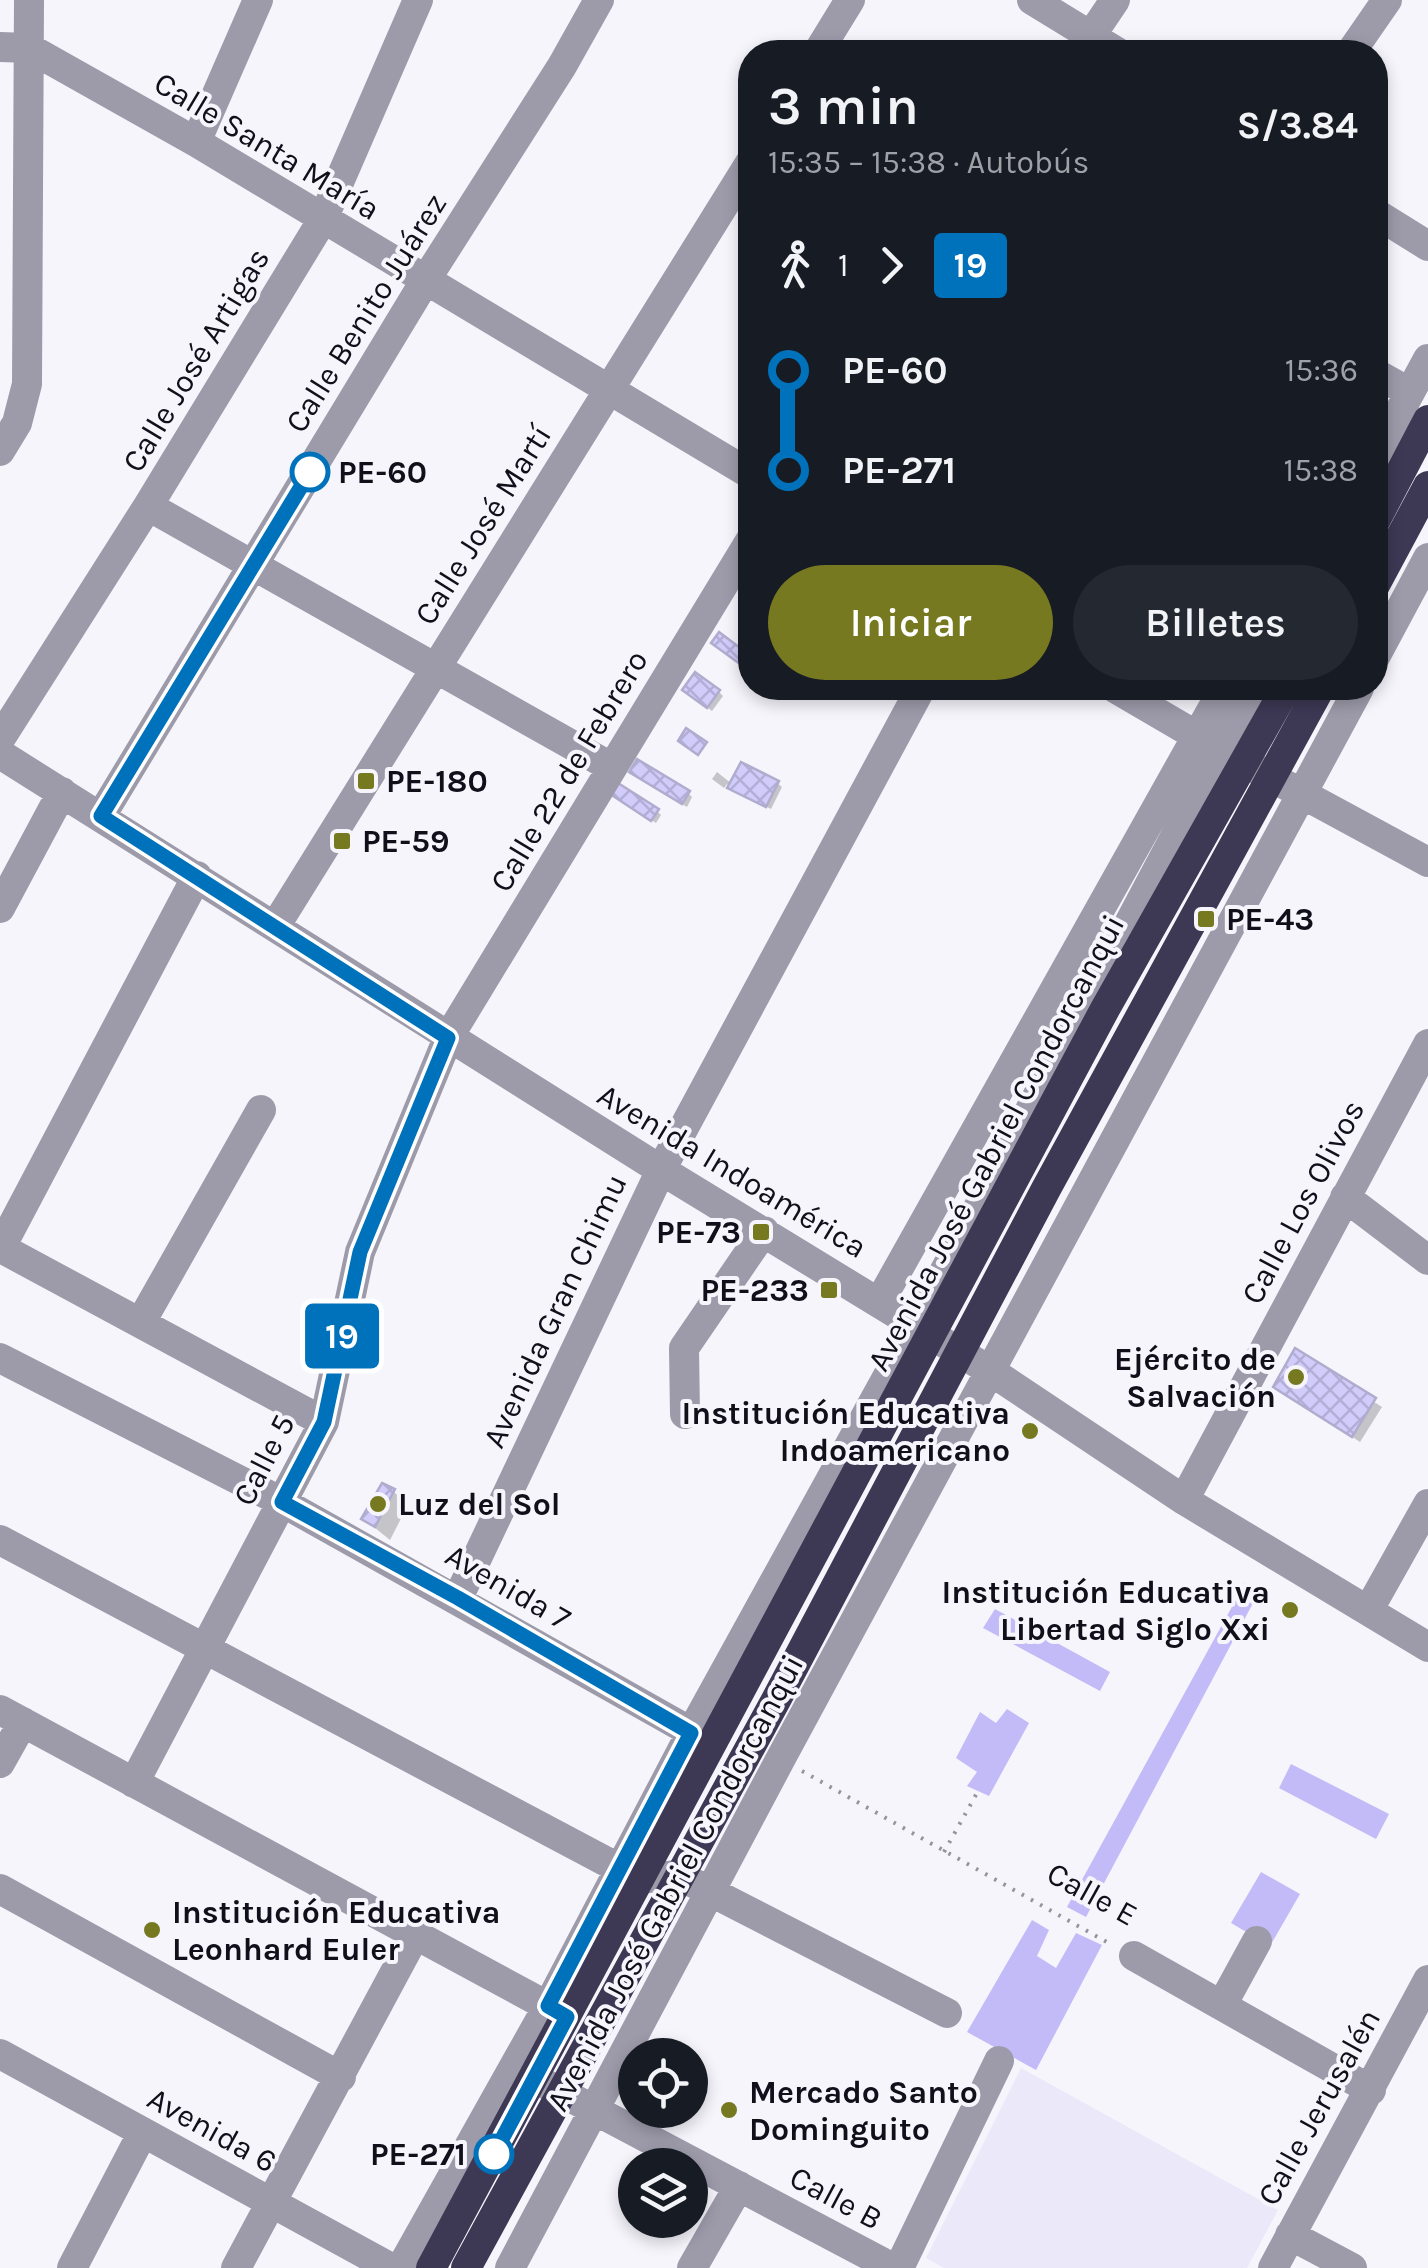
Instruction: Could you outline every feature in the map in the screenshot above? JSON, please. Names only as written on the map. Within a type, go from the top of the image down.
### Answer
[{"type":"highway","points":[[1388,512],[1395,472],[1428,420]]},
{"type":"highway","name":"Avenida José Gabriel Condorcanqui","points":[[466,2268],[548,2085],[557,2012],[701,1738],[1104,1009],[1235,756],[1277,700]]},
{"type":"highway","name":"Avenida José Gabriel Condorcanqui","points":[[431,2268],[678,1875],[776,1700],[960,1352],[1235,756],[1305,700]]},
{"type":"street","points":[[0,450],[16,424],[26,384],[15,48],[30,0]]},
{"type":"street","points":[[196,142],[258,0]]},
{"type":"street","name":"Calle José Artigas","points":[[0,739],[323,219],[418,0]]},
{"type":"street","name":"Calle Benito Juárez","points":[[101,816],[425,280],[562,66],[598,0]]},
{"type":"street","points":[[825,40],[850,0]]},
{"type":"street","points":[[1032,0],[1080,40]]},
{"type":"street","points":[[1088,40],[1114,0]]},
{"type":"street","points":[[1360,40],[1387,0]]},
{"type":"street","name":"Calle Santa María","points":[[15,48],[196,142],[738,467]]},
{"type":"street","name":"Calle José Martí","points":[[276,925],[738,182]]},
{"type":"street","points":[[1388,221],[1428,246]]},
{"type":"street","points":[[1395,472],[1409,392],[1428,359]]},
{"type":"street","points":[[1388,380],[1409,392]]},
{"type":"street","points":[[148,506],[611,767]]},
{"type":"street","points":[[1388,633],[1428,558]]},
{"type":"street","name":"Calle 22 de Febrero","points":[[448,1038],[738,561]]},
{"type":"street","name":"Avenida Gran Chimu","points":[[458,1598],[661,1170],[915,700]]},
{"type":"street","points":[[1136,700],[1428,862]]},
{"type":"street","points":[[879,1303],[1235,756],[1224,700]]},
{"type":"street","name":"Avenida José Gabriel Condorcanqui","points":[[1235,756],[1251,700]]},
{"type":"street","name":"Avenida José Gabriel Condorcanqui","points":[[510,2268],[1353,700]]},
{"type":"street","name":"Avenida Indoamérica","points":[[0,754],[276,925],[448,1038],[992,1372],[1184,1500],[1428,1647]]},
{"type":"street","points":[[0,908],[62,792]]},
{"type":"street","points":[[197,876],[0,1248],[324,1422]]},
{"type":"street","name":"Calle 5","points":[[134,1783],[324,1422],[360,1252],[448,1038]]},
{"type":"street","name":"Calle Los Olivos","points":[[1184,1500],[1428,1044]]},
{"type":"street","points":[[141,1322],[261,1110]]},
{"type":"street","points":[[1346,1198],[1428,1260]]},
{"type":"street","points":[[685,1414],[684,1348],[764,1231]]},
{"type":"street","name":"Avenida 7","points":[[0,1358],[282,1502],[701,1738]]},
{"type":"street","points":[[1368,1611],[1428,1504]]},
{"type":"street","points":[[0,1540],[630,1874],[678,1875],[947,2012]]},
{"type":"street","points":[[0,1763],[12,1716],[557,2012]]},
{"type":"street","points":[[0,1889],[341,2077]]},
{"type":"street","points":[[236,2268],[415,1935]]},
{"type":"street","points":[[1222,2005],[1257,1941]]},
{"type":"street","name":"Calle E","points":[[1134,1956],[1371,2090]]},
{"type":"street","name":"Calle Jerusalén","points":[[1272,2268],[1428,1980]]},
{"type":"street","name":"Avenida José Gabriel Condorcanqui","points":[[401,2268],[557,2012]]},
{"type":"street","name":"Avenida 6","points":[[0,2054],[391,2268]]},
{"type":"street","points":[[896,2268],[999,2061]]},
{"type":"street","name":"Calle B","points":[[548,2085],[896,2268]]},
{"type":"street","points":[[72,2268],[143,2132]]},
{"type":"street","points":[[692,2268],[739,2186]]},
{"type":"street","points":[[1290,2235],[1352,2268]]},
{"type":"path","name":"Calle E","points":[[781,1758],[1134,1956]]},
{"type":"path","points":[[944,1852],[977,1792]]},
{"type":"shaded area","points":[[1245,1583],[1260,1590],[1086,1917],[1067,1907]]},
{"type":"shaded area","points":[[995,1609],[1110,1672],[1100,1691],[983,1628]]},
{"type":"shaded area","points":[[1007,1709],[1029,1723],[989,1796],[967,1786],[977,1772],[956,1758],[980,1712],[996,1723]]},
{"type":"shaded area","points":[[1291,1764],[1389,1814],[1376,1839],[1279,1788]]},
{"type":"shaded area","points":[[1261,1872],[1300,1894],[1270,1946],[1231,1923]]},
{"type":"shaded area","points":[[1032,1920],[1049,1930],[1037,1956],[1056,1968],[1076,1933],[1102,1945],[1036,2070],[967,2032]]},
{"type":"shaded area","points":[[1021,2068],[1278,2210],[1247,2268],[944,2268],[926,2258]]},
{"type":"building","points":[[719,632],[738,646],[738,663],[711,643]]},
{"type":"building","points":[[695,672],[720,690],[707,708],[682,690]]},
{"type":"building","points":[[686,728],[707,742],[698,755],[678,741]]},
{"type":"building","points":[[637,759],[690,791],[682,804],[629,772]]},
{"type":"building","points":[[741,762],[779,781],[766,807],[727,788]]},
{"type":"building","points":[[618,783],[659,809],[651,821],[610,794]]},
{"type":"building","points":[[1295,1348],[1376,1398],[1352,1437],[1273,1387]]},
{"type":"building","name":"Luz del Sol","points":[[382,1483],[395,1489],[375,1527],[361,1519]]},
{"type":"bus line","name":"19","points":[[310,472],[101,816],[448,1038],[360,1252],[324,1422],[282,1502],[691,1733],[548,2006],[567,2017],[494,2154]]},
{"type":"place","name":"PE-60","points":[[310,472]]},
{"type":"place","name":"PE-180","points":[[366,781]]},
{"type":"place","name":"PE-59","points":[[342,841]]},
{"type":"place","name":"PE-43","points":[[1206,919]]},
{"type":"place","name":"PE-73","points":[[761,1232]]},
{"type":"place","name":"PE-233","points":[[829,1290]]},
{"type":"place","name":"Ejército de Salvación","points":[[1296,1377]]},
{"type":"place","name":"Institución Educativa Indoamericano","points":[[1030,1431]]},
{"type":"place","name":"Luz del Sol","points":[[378,1504]]},
{"type":"place","name":"Institución Educativa Libertad Siglo Xxi","points":[[1290,1610]]},
{"type":"place","name":"Institución Educativa Leonhard Euler","points":[[152,1930]]},
{"type":"place","name":"Mercado Santo Dominguito","points":[[729,2110]]},
{"type":"place","name":"PE-271","points":[[494,2154]]}]
